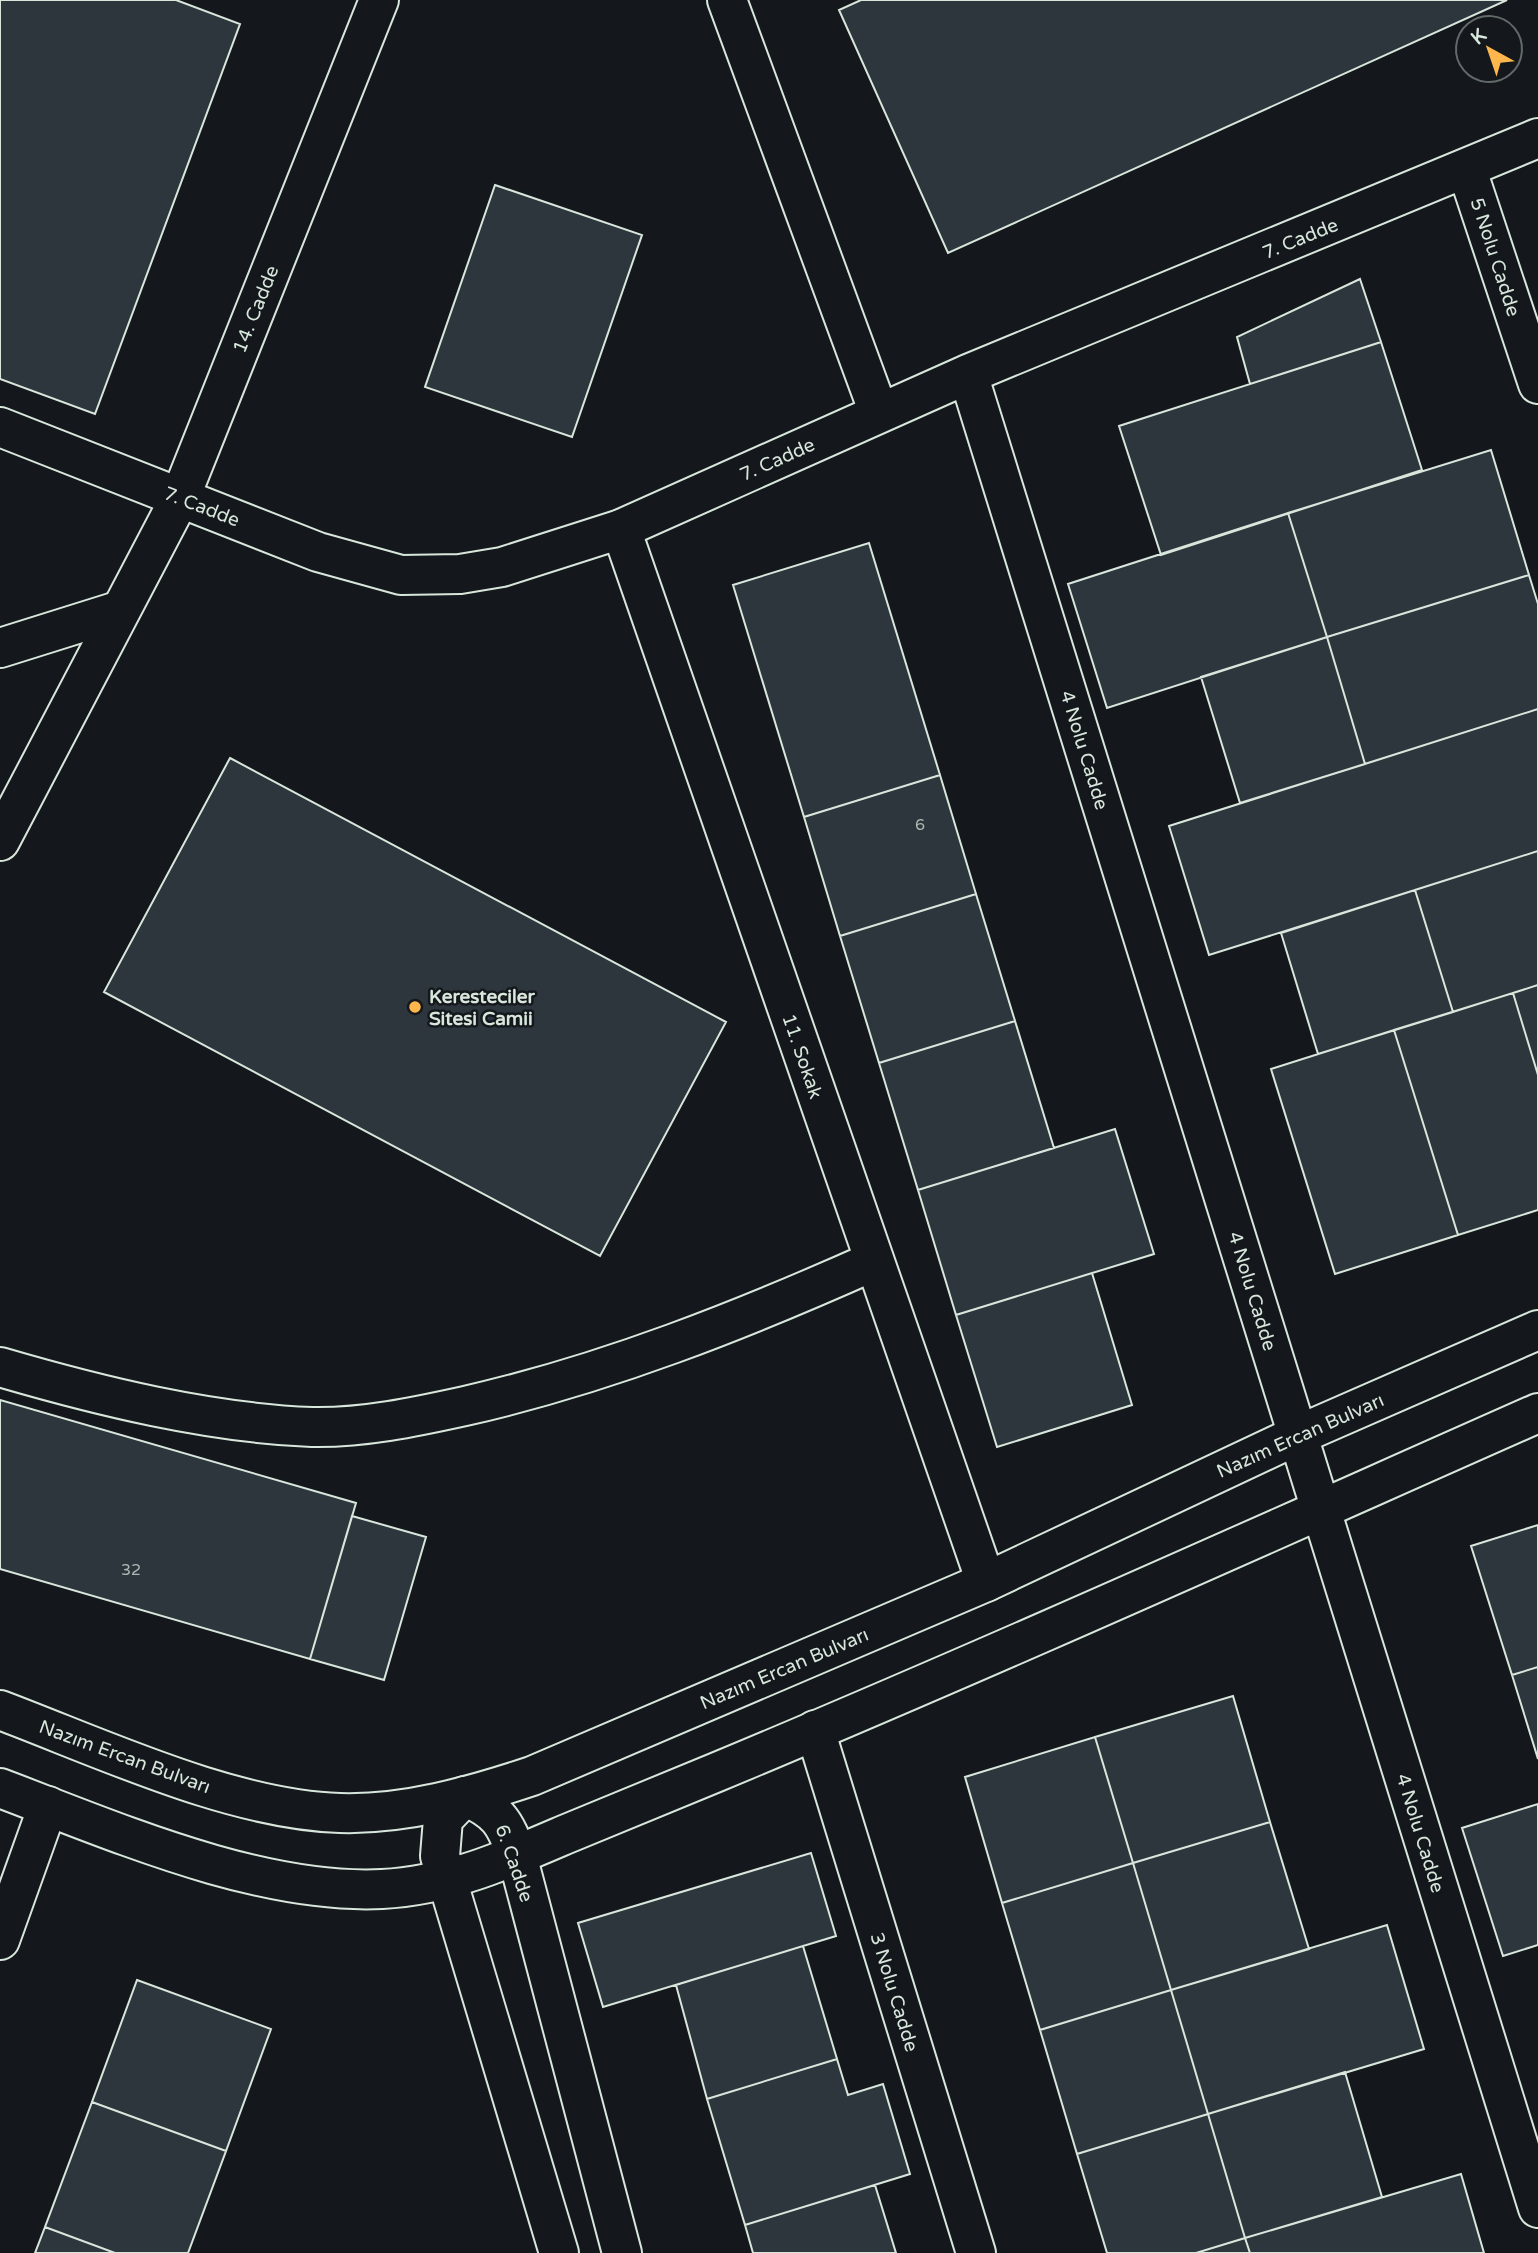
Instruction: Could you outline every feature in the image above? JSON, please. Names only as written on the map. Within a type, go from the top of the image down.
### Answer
[{"type":"street","name":"14. Cadde","points":[[0,841],[118,611],[180,498],[379,0]]},
{"type":"street","points":[[727,0],[879,413]]},
{"type":"street","name":"7. Cadde","points":[[0,427],[318,552],[401,575],[460,574],[502,567],[621,529],[968,374],[1467,170],[1538,138]]},
{"type":"street","name":"5 Nolu Cadde","points":[[1467,170],[1538,384]]},
{"type":"street","name":"4 Nolu Cadde","points":[[968,374],[1538,2208]]},
{"type":"street","name":"11. Sokak","points":[[621,529],[986,1582]]},
{"type":"street","points":[[0,648],[118,611]]},
{"type":"street","points":[[0,1367],[145,1403],[240,1419],[313,1427],[381,1422],[527,1392],[750,1316],[874,1261]]},
{"type":"street","name":"Nazım Ercan Bulvarı","points":[[0,1710],[190,1782],[279,1805],[340,1813],[388,1809],[466,1796],[532,1776],[986,1582],[1298,1435],[1538,1330]]},
{"type":"street","points":[[0,1788],[207,1862],[275,1879],[330,1887],[381,1889],[446,1879],[517,1855],[815,1730],[1538,1413]]},
{"type":"street","name":"3 Nolu Cadde","points":[[815,1730],[976,2253]]},
{"type":"street","points":[[466,1796],[443,1819],[440,1856],[559,2253]]},
{"type":"street","name":"6. Cadde","points":[[466,1796],[491,1808],[500,1818],[517,1855],[622,2253]]},
{"type":"street","points":[[0,1940],[48,1806]]},
{"type":"building","points":[[0,0],[176,0],[240,24],[95,414],[0,379]]},
{"type":"building","points":[[861,0],[1507,0],[1476,14],[1454,14],[1454,24],[948,253],[839,10]]},
{"type":"building","points":[[495,185],[642,235],[572,437],[425,387]]},
{"type":"building","points":[[1360,279],[1381,342],[1250,384],[1237,337]]},
{"type":"building","points":[[1381,342],[1422,470],[1161,555],[1119,426]]},
{"type":"building","points":[[1491,450],[1529,575],[1327,637],[1288,513]]},
{"type":"building","points":[[1288,513],[1327,637],[1107,708],[1068,584]]},
{"type":"building","points":[[869,543],[940,775],[804,817],[733,585]]},
{"type":"building","points":[[1529,575],[1538,604],[1538,709],[1365,764],[1327,637]]},
{"type":"building","points":[[1327,637],[1365,764],[1240,803],[1201,677]]},
{"type":"building","points":[[1538,709],[1538,851],[1209,955],[1169,826]]},
{"type":"building","name":"Keresteciler Sitesi Camii","points":[[230,758],[726,1022],[600,1256],[104,992]]},
{"type":"building","points":[[940,775],[976,894],[840,936],[804,817]]},
{"type":"building","points":[[1538,851],[1538,985],[1453,1012],[1415,890]]},
{"type":"building","points":[[1415,890],[1453,1012],[1318,1054],[1281,933]]},
{"type":"building","points":[[976,894],[1015,1021],[879,1063],[840,936]]},
{"type":"building","points":[[1538,985],[1538,1075],[1513,993]]},
{"type":"building","points":[[1513,993],[1538,1075],[1538,1210],[1458,1235],[1394,1030]]},
{"type":"building","points":[[1015,1021],[1054,1148],[918,1190],[879,1063]]},
{"type":"building","points":[[1394,1030],[1458,1235],[1335,1274],[1271,1069]]},
{"type":"building","points":[[1115,1129],[1154,1254],[956,1315],[918,1190]]},
{"type":"building","points":[[1092,1273],[1132,1405],[997,1447],[956,1315]]},
{"type":"building","points":[[0,1400],[356,1503],[310,1659],[0,1569]]},
{"type":"building","points":[[352,1516],[426,1537],[384,1680],[310,1659]]},
{"type":"building","points":[[1538,1525],[1538,1667],[1512,1675],[1471,1546]]},
{"type":"building","points":[[1538,1667],[1538,1759],[1512,1675]]},
{"type":"building","points":[[1233,1696],[1270,1822],[1133,1863],[1095,1737]]},
{"type":"building","points":[[1095,1737],[1133,1863],[1002,1903],[965,1777]]},
{"type":"building","points":[[1538,1804],[1538,1945],[1503,1956],[1462,1828]]},
{"type":"building","points":[[1270,1822],[1309,1949],[1171,1990],[1133,1863]]},
{"type":"building","points":[[811,1853],[836,1936],[603,2007],[578,1923]]},
{"type":"building","points":[[1133,1863],[1171,1990],[1040,2030],[1002,1903]]},
{"type":"building","points":[[1387,1925],[1424,2049],[1208,2114],[1171,1990]]},
{"type":"building","points":[[803,1946],[837,2059],[707,2099],[676,1985]]},
{"type":"building","points":[[137,1980],[271,2029],[226,2151],[92,2102]]},
{"type":"building","points":[[1171,1990],[1208,2114],[1077,2154],[1040,2030]]},
{"type":"building","points":[[837,2059],[848,2095],[883,2084],[910,2174],[745,2225],[707,2099]]},
{"type":"building","points":[[1345,2072],[1382,2197],[1245,2238],[1208,2114]]},
{"type":"building","points":[[92,2102],[226,2151],[188,2253],[115,2253],[45,2227]]},
{"type":"building","points":[[1208,2114],[1245,2238],[1196,2253],[1107,2253],[1077,2154]]},
{"type":"building","points":[[1461,2174],[1484,2253],[1250,2253],[1245,2238]]},
{"type":"building","points":[[875,2185],[896,2253],[753,2253],[745,2225]]},
{"type":"building","points":[[45,2227],[115,2253],[35,2253]]},
{"type":"building","points":[[1245,2238],[1250,2253],[1196,2253]]},
{"type":"place","name":"Keresteciler Sitesi Camii","points":[[415,1007]]}]
